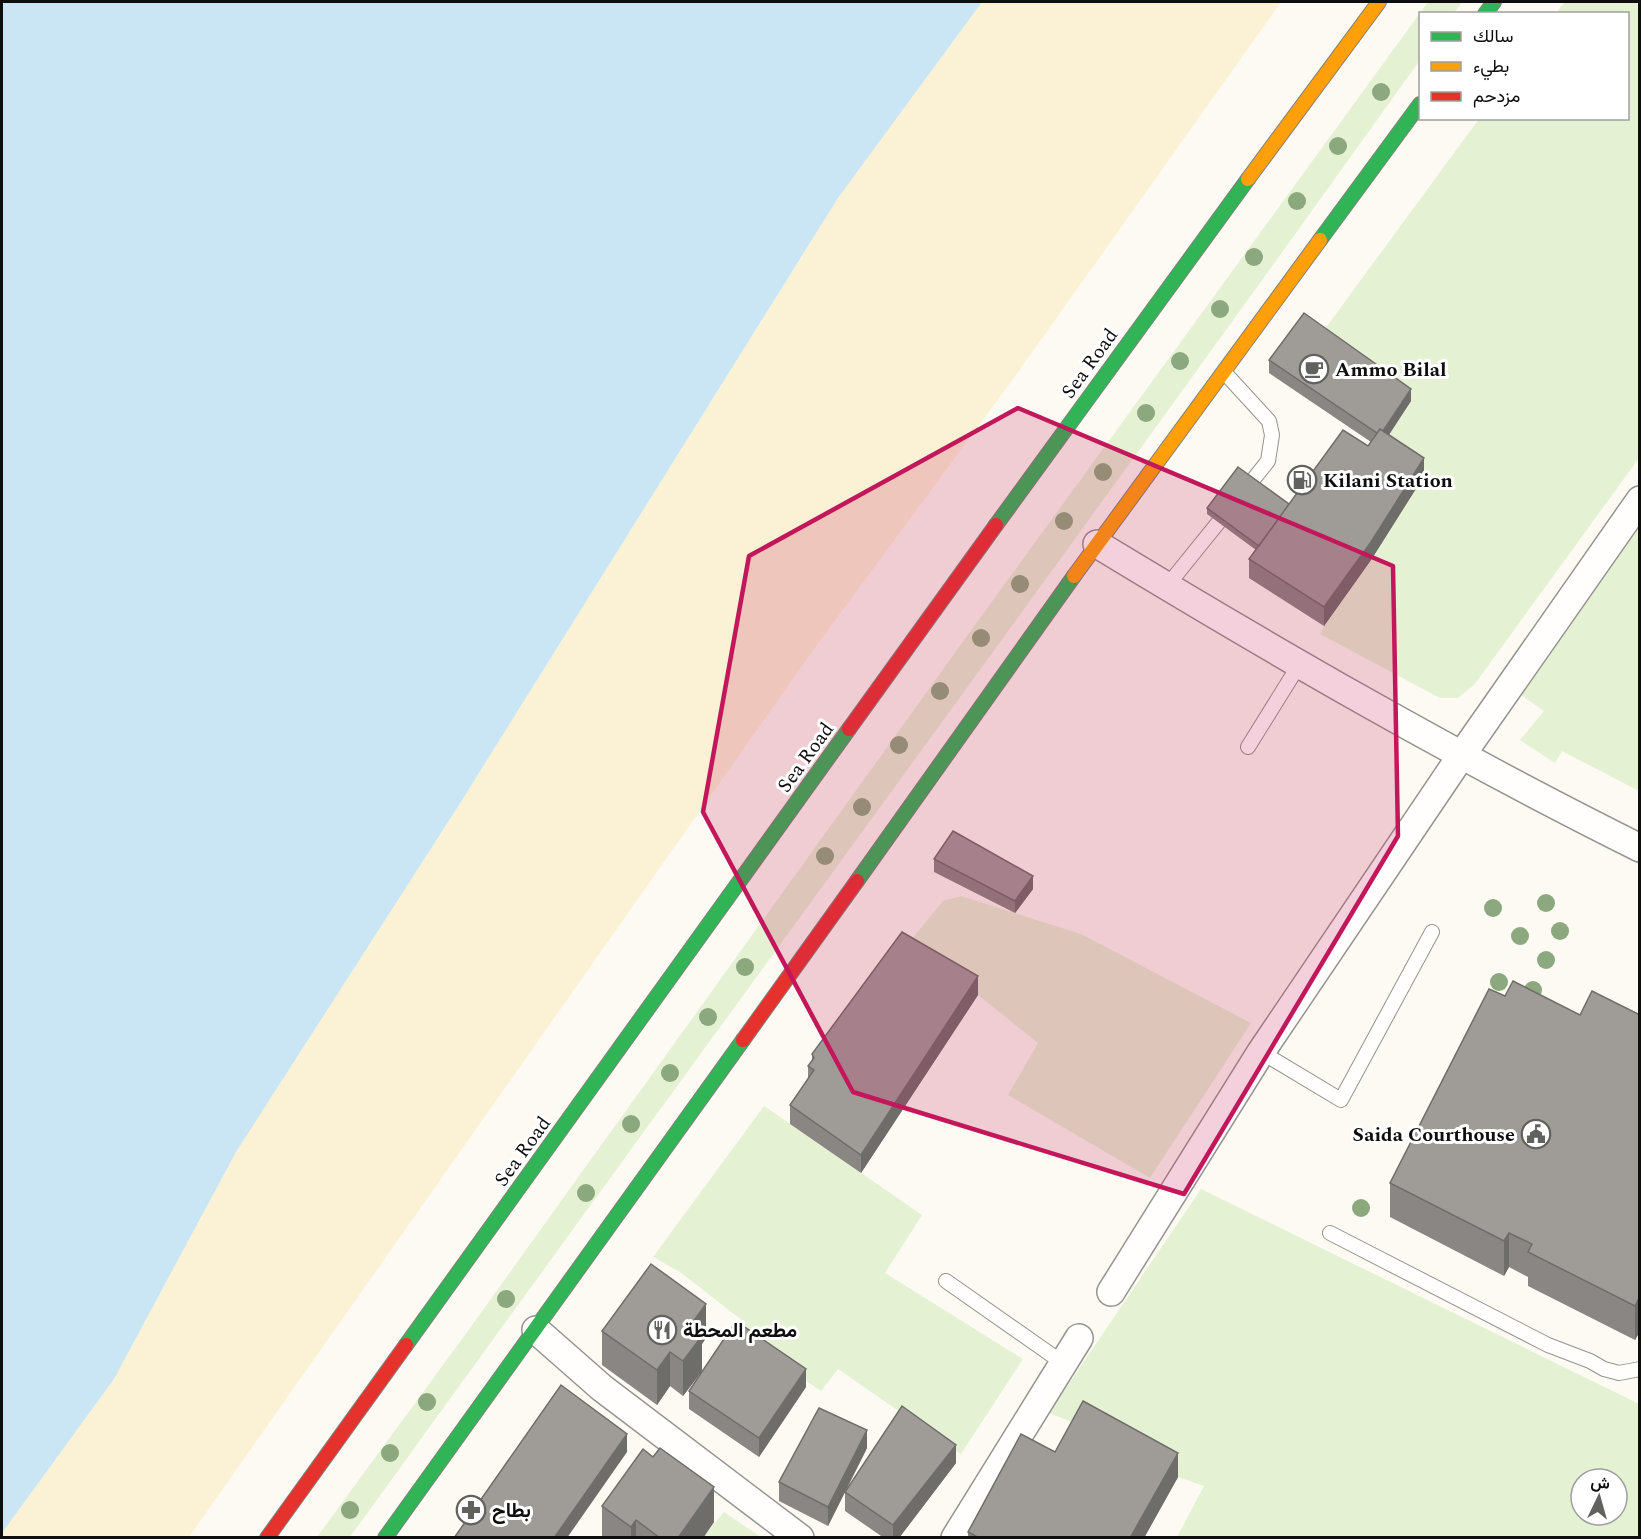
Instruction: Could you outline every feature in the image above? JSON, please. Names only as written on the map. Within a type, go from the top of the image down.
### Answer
[{"type":"highway","name":"Sea Road","points":[[267,1538],[1157,301],[1378,2]]},
{"type":"highway","points":[[385,1538],[1097,544],[1419,105]]},
{"type":"street","points":[[1111,1292],[1261,1052],[1461,756],[1640,500]]},
{"type":"street","points":[[1097,544],[1299,665],[1461,756],[1640,848]]},
{"type":"street","points":[[536,1330],[602,1388],[800,1538]]},
{"type":"street","points":[[955,1538],[1079,1338]]},
{"type":"lane","points":[[1167,586],[1268,461],[1272,435],[1269,421],[1224,371]]},
{"type":"lane","points":[[1248,747],[1299,665]]},
{"type":"lane","points":[[1261,1052],[1341,1100],[1432,932]]},
{"type":"lane","points":[[1330,1233],[1548,1345],[1590,1361],[1604,1369],[1619,1372],[1640,1369]]},
{"type":"lane","points":[[946,1281],[1063,1363]]},
{"type":"highlighted area","points":[[1018,408],[1393,566],[1398,836],[1184,1194],[853,1092],[703,812],[749,556]]},
{"type":"green space","points":[[1428,2],[1462,2],[1455,12],[1421,12]]},
{"type":"green space","points":[[1565,2],[1639,2],[1639,458],[1474,685],[1458,698],[1440,698],[1320,634],[1380,448],[1411,402],[1319,337],[1478,120],[1629,120],[1629,12],[1557,12]]},
{"type":"green space","points":[[1419,14],[1419,61],[1154,430],[350,1537],[317,1537],[462,1339],[972,629]]},
{"type":"green space","points":[[1639,526],[1639,791],[1562,751],[1555,763],[1520,740],[1544,711],[1515,691]]},
{"type":"green space","points":[[961,896],[1081,934],[1251,1023],[1150,1178],[1008,1095],[1038,1043],[978,995],[902,951],[943,901]]},
{"type":"green space","points":[[764,1106],[922,1215],[885,1273],[1023,1359],[961,1454],[838,1369],[821,1391],[735,1333],[743,1321],[680,1272],[653,1257]]},
{"type":"green space","points":[[1201,1189],[1639,1404],[1639,1537],[1177,1537],[1204,1486],[1178,1477],[1083,1426],[1049,1413]]},
{"type":"green space","points":[[724,1512],[761,1537],[703,1537]]},
{"type":"sand","points":[[982,2],[1281,2],[1016,375],[811,653],[189,1537],[2,1538],[2,1533],[114,1379],[236,1152],[459,805],[838,198]]},
{"type":"water","points":[[2,2],[982,2],[838,198],[459,805],[236,1152],[114,1379],[2,1533]]},
{"type":"building","points":[[1304,313],[1411,389],[1383,431],[1380,429],[1377,433],[1269,360]]},
{"type":"building","points":[[1380,429],[1424,458],[1371,542],[1324,607],[1249,559],[1343,430],[1368,446]]},
{"type":"building","points":[[1238,467],[1289,504],[1259,546],[1207,508]]},
{"type":"building","points":[[953,831],[1033,876],[1015,901],[934,859]]},
{"type":"building","points":[[902,932],[978,976],[861,1155],[790,1105],[814,1070],[808,1066],[814,1058],[812,1054]]},
{"type":"building","name":"Saida Courthouse","points":[[1513,981],[1580,1015],[1592,991],[1640,1015],[1640,1296],[1635,1306],[1528,1252],[1532,1244],[1509,1233],[1504,1241],[1390,1183],[1489,989],[1505,996]]},
{"type":"building","points":[[651,1264],[706,1304],[689,1327],[702,1336],[683,1361],[670,1352],[657,1370],[602,1331]]},
{"type":"building","points":[[736,1321],[806,1369],[759,1438],[689,1391]]},
{"type":"building","points":[[561,1385],[627,1434],[554,1538],[454,1538]]},
{"type":"building","points":[[1083,1401],[1178,1453],[1130,1538],[979,1538],[968,1532],[1021,1434],[1055,1452]]},
{"type":"building","points":[[902,1406],[956,1445],[893,1525],[845,1492]]},
{"type":"building","points":[[819,1408],[867,1430],[828,1507],[779,1482]]},
{"type":"building","points":[[660,1448],[714,1487],[678,1538],[660,1538],[636,1520],[631,1527],[602,1506],[643,1449],[653,1457]]},
{"type":"traffic: fast","points":[[1486,12],[1494,2]]},
{"type":"traffic: fast","points":[[1320,240],[1419,105]]},
{"type":"traffic: fast","points":[[996,525],[1248,179]]},
{"type":"traffic: fast","points":[[857,881],[1074,576]]},
{"type":"traffic: fast","points":[[406,1345],[849,729]]},
{"type":"traffic: fast","points":[[385,1538],[743,1040]]},
{"type":"traffic: slow","points":[[1248,179],[1379,2]]},
{"type":"traffic: slow","points":[[1074,576],[1320,240]]},
{"type":"traffic: jam","points":[[849,729],[996,525]]},
{"type":"traffic: jam","points":[[743,1040],[857,881]]},
{"type":"traffic: jam","points":[[267,1538],[406,1345]]},
{"type":"place","name":"Ammo Bilal","points":[[1314,369]]},
{"type":"place","name":"Kilani Station","points":[[1302,480]]},
{"type":"place","name":"Saida Courthouse","points":[[1536,1134]]},
{"type":"place","name":"مطعم المحطة","points":[[662,1330]]},
{"type":"place","name":"بطاح","points":[[471,1510]]}]
